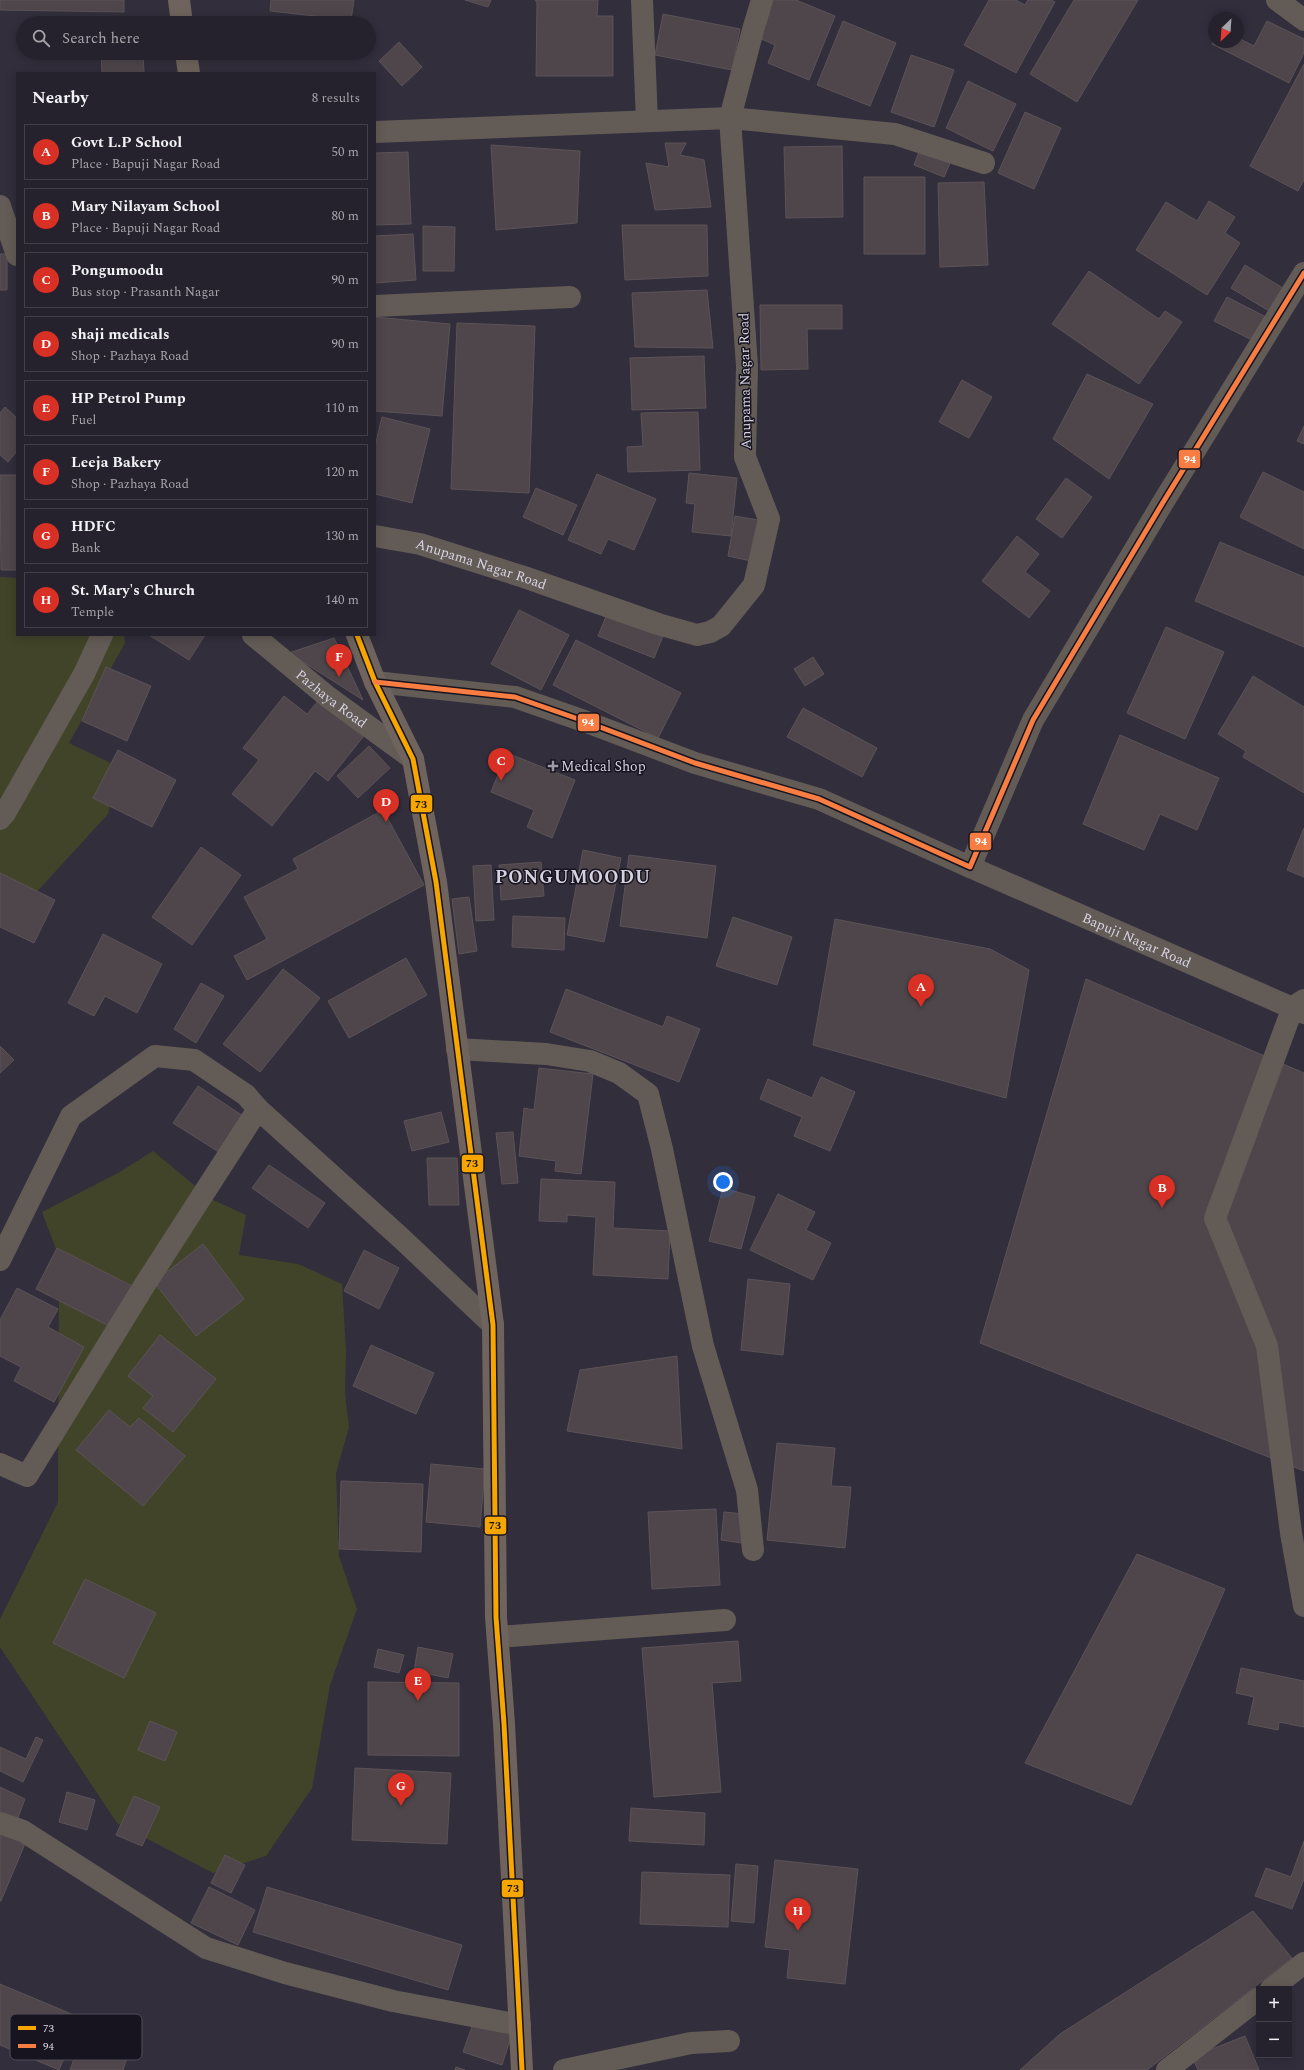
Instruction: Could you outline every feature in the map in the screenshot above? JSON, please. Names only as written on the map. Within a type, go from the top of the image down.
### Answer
[{"type":"main road","points":[[179,0],[181,16]]},
{"type":"main road","points":[[187,60],[189,72]]},
{"type":"main road","points":[[357,636],[375,682],[413,759],[436,882],[493,1325],[498,1638],[522,2070]]},
{"type":"street","points":[[642,0],[647,121]]},
{"type":"street","name":"Anupama Nagar Road","points":[[376,536],[420,544],[487,565],[685,633],[697,635],[710,632],[721,626],[754,585],[769,519],[746,457],[747,366],[730,118],[762,0]]},
{"type":"street","points":[[1277,0],[1304,20]]},
{"type":"street","points":[[376,132],[730,118],[895,134],[984,163]]},
{"type":"street","points":[[0,206],[16,252]]},
{"type":"street","points":[[970,867],[1033,720],[1162,504],[1304,273]]},
{"type":"street","points":[[376,306],[570,297]]},
{"type":"street","points":[[0,819],[5,813],[80,680],[102,636]]},
{"type":"street","name":"Pazhaya Road","points":[[254,636],[328,697],[413,759]]},
{"type":"street","name":"Bapuji Nagar Road","points":[[375,682],[515,697],[584,721],[695,763],[819,799],[970,867],[1300,1007]]},
{"type":"street","points":[[1300,1007],[1216,1218],[1267,1346],[1291,1533],[1304,1606]]},
{"type":"street","points":[[457,1049],[546,1054],[590,1061],[619,1073],[648,1094],[662,1149],[703,1346],[747,1490],[753,1550]]},
{"type":"street","points":[[0,1260],[71,1116],[155,1056],[194,1060],[246,1095],[258,1110],[400,1238],[493,1325]]},
{"type":"street","points":[[0,1464],[27,1476],[144,1286],[258,1110]]},
{"type":"street","points":[[498,1638],[725,1620]]},
{"type":"street","points":[[0,1823],[23,1831],[206,1948],[285,1973],[393,2001],[520,2025]]},
{"type":"street","points":[[1275,1986],[1304,1963]]},
{"type":"street","points":[[1167,2070],[1256,2000]]},
{"type":"street","points":[[564,2070],[691,2043],[729,2041]]},
{"type":"green space","points":[[0,577],[16,578],[16,636],[124,636],[125,643],[69,743],[117,766],[108,814],[33,896],[0,906]]},
{"type":"green space","points":[[153,1151],[211,1199],[246,1215],[239,1255],[298,1264],[342,1284],[346,1351],[345,1393],[349,1427],[336,1473],[339,1556],[357,1609],[330,1685],[312,1788],[266,1856],[213,1873],[117,1823],[0,1647],[0,1619],[58,1502],[59,1257],[42,1212],[118,1173]]},
{"type":"building","points":[[0,0],[124,0],[124,12],[0,10]]},
{"type":"building","points":[[271,0],[354,0],[352,16],[315,16],[270,11]]},
{"type":"building","points":[[465,0],[491,0],[488,7]]},
{"type":"building","points":[[535,0],[598,0],[597,16],[613,16],[613,76],[536,76],[537,3]]},
{"type":"building","points":[[772,0],[796,0],[835,16],[809,80],[768,63],[775,45],[757,37]]},
{"type":"building","points":[[989,0],[1016,0],[1025,5],[1028,0],[1051,0],[1055,2],[1016,73],[964,45]]},
{"type":"building","points":[[1074,0],[1138,0],[1077,102],[1030,74]]},
{"type":"building","points":[[663,14],[740,29],[732,70],[655,55]]},
{"type":"building","points":[[843,21],[896,43],[870,106],[817,85]]},
{"type":"building","points":[[1267,21],[1304,39],[1304,53],[1289,83],[1220,48],[1244,48],[1244,41],[1254,46]]},
{"type":"building","points":[[399,42],[422,67],[402,86],[379,61]]},
{"type":"building","points":[[911,55],[954,70],[934,127],[891,112]]},
{"type":"building","points":[[101,60],[143,60],[144,72],[102,72]]},
{"type":"building","points":[[1304,64],[1304,180],[1298,191],[1250,166]]},
{"type":"building","points":[[968,81],[1016,104],[993,151],[946,128]]},
{"type":"building","points":[[1025,112],[1061,128],[1034,189],[998,173]]},
{"type":"building","points":[[665,143],[686,143],[680,155],[704,160],[711,207],[655,210],[646,163],[669,167]]},
{"type":"building","points":[[491,145],[580,151],[577,223],[496,230]]},
{"type":"building","points":[[842,146],[843,217],[786,218],[784,147]]},
{"type":"building","points":[[920,149],[951,161],[944,177],[914,165]]},
{"type":"building","points":[[408,152],[411,224],[376,225],[376,153]]},
{"type":"building","points":[[864,177],[925,177],[925,254],[864,254]]},
{"type":"building","points":[[984,182],[988,265],[940,267],[938,183]]},
{"type":"building","points":[[1209,201],[1235,217],[1225,233],[1240,243],[1207,295],[1136,250],[1166,202],[1197,221]]},
{"type":"building","points":[[622,225],[707,225],[708,276],[625,280]]},
{"type":"building","points":[[423,226],[455,227],[454,271],[423,271]]},
{"type":"building","points":[[413,234],[416,280],[376,283],[376,236]]},
{"type":"building","points":[[0,254],[7,254],[7,290],[0,290]]},
{"type":"building","points":[[1245,265],[1283,288],[1269,311],[1231,288]]},
{"type":"building","points":[[1089,271],[1159,319],[1165,311],[1182,322],[1139,384],[1052,324]]},
{"type":"building","points":[[707,290],[713,348],[635,347],[632,293]]},
{"type":"building","points":[[1227,297],[1266,317],[1254,341],[1214,321]]},
{"type":"building","points":[[760,305],[842,305],[842,329],[807,329],[808,369],[761,370]]},
{"type":"building","points":[[376,317],[450,324],[442,416],[376,411]]},
{"type":"building","points":[[457,323],[535,326],[529,493],[451,489]]},
{"type":"building","points":[[704,356],[706,408],[632,410],[630,358]]},
{"type":"building","points":[[1087,374],[1153,404],[1109,479],[1053,439]]},
{"type":"building","points":[[962,380],[992,397],[969,438],[939,422]]},
{"type":"building","points":[[5,407],[16,417],[16,452],[8,462],[0,455],[0,413]]},
{"type":"building","points":[[698,412],[700,470],[628,472],[627,447],[643,446],[641,413]]},
{"type":"building","points":[[382,417],[430,429],[412,503],[376,494],[376,442]]},
{"type":"building","points":[[1304,426],[1304,444],[1297,441]]},
{"type":"building","points":[[1263,472],[1304,492],[1304,549],[1240,517]]},
{"type":"building","points":[[689,473],[737,478],[731,536],[692,532],[695,504],[686,503]]},
{"type":"building","points":[[597,474],[656,499],[634,550],[608,539],[601,554],[568,540]]},
{"type":"building","points":[[0,475],[16,475],[16,570],[1,570]]},
{"type":"building","points":[[1066,478],[1092,497],[1062,538],[1036,519]]},
{"type":"building","points":[[536,488],[577,505],[563,535],[523,517]]},
{"type":"building","points":[[735,516],[764,521],[756,562],[728,556]]},
{"type":"building","points":[[1017,536],[1039,554],[1025,572],[1050,591],[1029,618],[982,581]]},
{"type":"building","points":[[1220,542],[1304,577],[1304,647],[1195,601]]},
{"type":"building","points":[[519,610],[569,635],[541,690],[491,664]]},
{"type":"building","points":[[607,614],[663,636],[654,658],[598,636]]},
{"type":"building","points":[[1166,627],[1224,652],[1185,739],[1127,713]]},
{"type":"building","points":[[151,636],[204,636],[189,660]]},
{"type":"building","points":[[334,638],[363,700],[289,653]]},
{"type":"building","points":[[576,640],[681,693],[658,738],[553,685]]},
{"type":"building","points":[[813,657],[824,674],[805,686],[794,669]]},
{"type":"building","points":[[106,667],[151,686],[127,741],[82,721]]},
{"type":"building","points":[[1253,676],[1304,707],[1304,793],[1243,757],[1246,751],[1218,734]]},
{"type":"building","points":[[284,696],[307,714],[318,701],[363,737],[328,781],[315,771],[272,826],[232,794],[259,760],[243,748]]},
{"type":"building","points":[[803,708],[877,748],[862,777],[787,737]]},
{"type":"building","points":[[1120,735],[1219,778],[1197,830],[1160,814],[1144,850],[1083,824]]},
{"type":"building","points":[[369,746],[390,768],[358,798],[337,776]]},
{"type":"building","points":[[118,750],[176,780],[152,827],[93,798]]},
{"type":"building","points":[[507,753],[575,780],[552,838],[527,827],[534,810],[491,792]]},
{"type":"building","points":[[383,810],[424,885],[247,980],[234,956],[267,939],[244,897],[298,869],[293,859]]},
{"type":"building","points":[[1304,828],[1304,877],[1287,870]]},
{"type":"building","points":[[201,847],[241,875],[192,945],[152,917]]},
{"type":"building","points":[[583,850],[621,858],[604,942],[567,935]]},
{"type":"building","points":[[629,855],[716,866],[707,938],[620,926]]},
{"type":"building","points":[[541,862],[544,896],[501,900],[499,865]]},
{"type":"building","points":[[491,865],[494,920],[476,921],[473,866]]},
{"type":"building","points":[[0,873],[55,900],[34,943],[0,927]]},
{"type":"building","points":[[469,897],[477,951],[459,954],[452,899]]},
{"type":"building","points":[[513,916],[565,918],[564,950],[512,947]]},
{"type":"building","points":[[733,917],[792,937],[777,985],[716,966]]},
{"type":"building","points":[[835,919],[990,949],[1029,970],[1006,1098],[813,1045]]},
{"type":"building","points":[[103,934],[162,964],[137,1013],[105,996],[94,1016],[68,1003]]},
{"type":"building","points":[[406,958],[427,995],[349,1038],[328,1001]]},
{"type":"building","points":[[283,969],[320,998],[260,1072],[223,1044]]},
{"type":"building","points":[[1086,979],[1304,1073],[1304,1471],[980,1343]]},
{"type":"building","points":[[201,983],[224,996],[196,1043],[174,1029]]},
{"type":"building","points":[[566,989],[663,1027],[667,1016],[700,1029],[679,1082],[550,1032]]},
{"type":"building","points":[[0,1046],[14,1060],[0,1073]]},
{"type":"building","points":[[539,1068],[593,1074],[581,1174],[555,1171],[556,1161],[519,1156],[524,1108],[534,1110]]},
{"type":"building","points":[[821,1077],[855,1092],[830,1151],[794,1136],[802,1117],[760,1099],[768,1079],[812,1098]]},
{"type":"building","points":[[198,1086],[249,1120],[225,1156],[173,1123]]},
{"type":"building","points":[[441,1112],[449,1142],[412,1151],[404,1121]]},
{"type":"building","points":[[513,1132],[518,1183],[502,1184],[496,1133]]},
{"type":"building","points":[[427,1158],[457,1158],[459,1205],[429,1205]]},
{"type":"building","points":[[269,1165],[325,1203],[308,1228],[252,1188]]},
{"type":"building","points":[[541,1179],[615,1182],[613,1228],[670,1231],[668,1279],[593,1275],[596,1217],[567,1215],[567,1222],[539,1221]]},
{"type":"building","points":[[723,1188],[755,1197],[741,1249],[709,1241]]},
{"type":"building","points":[[778,1194],[815,1212],[806,1230],[831,1243],[813,1280],[750,1250]]},
{"type":"building","points":[[203,1244],[244,1299],[196,1336],[154,1282]]},
{"type":"building","points":[[57,1248],[136,1288],[115,1329],[36,1289]]},
{"type":"building","points":[[364,1250],[399,1268],[379,1309],[344,1291]]},
{"type":"building","points":[[748,1279],[790,1284],[783,1355],[741,1350]]},
{"type":"building","points":[[17,1288],[58,1309],[48,1327],[84,1347],[54,1402],[14,1381],[21,1367],[0,1356],[0,1320]]},
{"type":"building","points":[[160,1335],[216,1379],[173,1432],[143,1408],[153,1396],[128,1376]]},
{"type":"building","points":[[371,1345],[434,1373],[416,1414],[353,1386]]},
{"type":"building","points":[[677,1356],[682,1449],[567,1431],[580,1370]]},
{"type":"building","points":[[109,1410],[130,1427],[139,1418],[185,1456],[143,1506],[76,1450]]},
{"type":"building","points":[[777,1443],[835,1448],[831,1486],[851,1487],[845,1548],[767,1540]]},
{"type":"building","points":[[431,1464],[485,1469],[480,1527],[426,1522]]},
{"type":"building","points":[[341,1481],[423,1484],[421,1552],[339,1549]]},
{"type":"building","points":[[716,1509],[720,1585],[652,1589],[648,1512]]},
{"type":"building","points":[[724,1512],[744,1514],[742,1543],[721,1540]]},
{"type":"building","points":[[1137,1554],[1225,1589],[1131,1805],[1025,1763]]},
{"type":"building","points":[[85,1579],[156,1613],[124,1678],[53,1643]]},
{"type":"building","points":[[738,1641],[741,1681],[712,1683],[721,1792],[654,1797],[642,1648]]},
{"type":"building","points":[[418,1647],[453,1654],[448,1678],[414,1671]]},
{"type":"building","points":[[378,1649],[404,1655],[399,1673],[374,1667]]},
{"type":"building","points":[[1241,1668],[1304,1681],[1304,1727],[1279,1722],[1278,1730],[1248,1724],[1254,1697],[1236,1693]]},
{"type":"building","points":[[368,1682],[459,1683],[459,1756],[368,1755]]},
{"type":"building","points":[[150,1721],[177,1732],[165,1761],[138,1750]]},
{"type":"building","points":[[36,1737],[43,1740],[23,1782],[0,1771],[0,1747],[26,1759]]},
{"type":"building","points":[[355,1768],[451,1773],[447,1844],[352,1840]]},
{"type":"building","points":[[0,1787],[25,1799],[17,1820],[0,1813]]},
{"type":"building","points":[[67,1792],[95,1800],[87,1830],[59,1822]]},
{"type":"building","points":[[134,1796],[160,1807],[142,1846],[116,1835]]},
{"type":"building","points":[[631,1808],[705,1813],[704,1845],[629,1841]]},
{"type":"building","points":[[0,1828],[27,1839],[1,1901],[0,1901]]},
{"type":"building","points":[[1304,1841],[1304,1879],[1292,1909],[1255,1896],[1266,1868],[1291,1877]]},
{"type":"building","points":[[225,1855],[245,1865],[231,1893],[211,1883]]},
{"type":"building","points":[[775,1860],[858,1869],[845,1984],[787,1978],[790,1950],[765,1947]]},
{"type":"building","points":[[736,1864],[758,1866],[754,1923],[731,1921]]},
{"type":"building","points":[[642,1872],[730,1875],[728,1927],[640,1924]]},
{"type":"building","points":[[209,1887],[255,1910],[238,1945],[191,1923]]},
{"type":"building","points":[[267,1887],[462,1945],[448,1990],[253,1932]]},
{"type":"building","points":[[1253,1911],[1292,1958],[1147,2070],[1020,2070],[1060,2034]]},
{"type":"building","points":[[0,1984],[71,2014],[10,2014],[10,2049],[0,2045]]},
{"type":"building","points":[[475,2018],[513,2031],[502,2065],[463,2052]]},
{"type":"building","points":[[1245,2036],[1259,2070],[1198,2070],[1192,2057]]},
{"type":"building","points":[[35,2060],[63,2060],[59,2070]]},
{"type":"building","points":[[74,2060],[126,2060],[123,2070],[70,2070]]},
{"type":"building","points":[[456,2067],[465,2070],[455,2070]]},
{"type":"transit line","name":"94","points":[[375,682],[515,697],[584,721],[695,763],[819,799],[970,867],[1033,720],[1162,504],[1304,273]]},
{"type":"transit line","name":"73","points":[[357,636],[375,682],[413,759],[436,882],[493,1325],[496,1617],[504,1724],[522,2070]]},
{"type":"place","name":"Leeja Bakery","points":[[339,677]]},
{"type":"place","name":"Medical Shop","points":[[553,766]]},
{"type":"place","name":"Pongumoodu","points":[[501,781]]},
{"type":"place","name":"shaji medicals","points":[[386,822]]},
{"type":"place","name":"Govt L.P School","points":[[921,1007]]},
{"type":"place","name":"Mary Nilayam School","points":[[1162,1208]]},
{"type":"place","name":"HP Petrol Pump","points":[[418,1701]]},
{"type":"place","name":"HDFC","points":[[401,1806]]},
{"type":"place","name":"St. Mary's Church","points":[[798,1931]]},
{"type":"district","name":"PONGUMOODU","points":[[573,877]]}]
